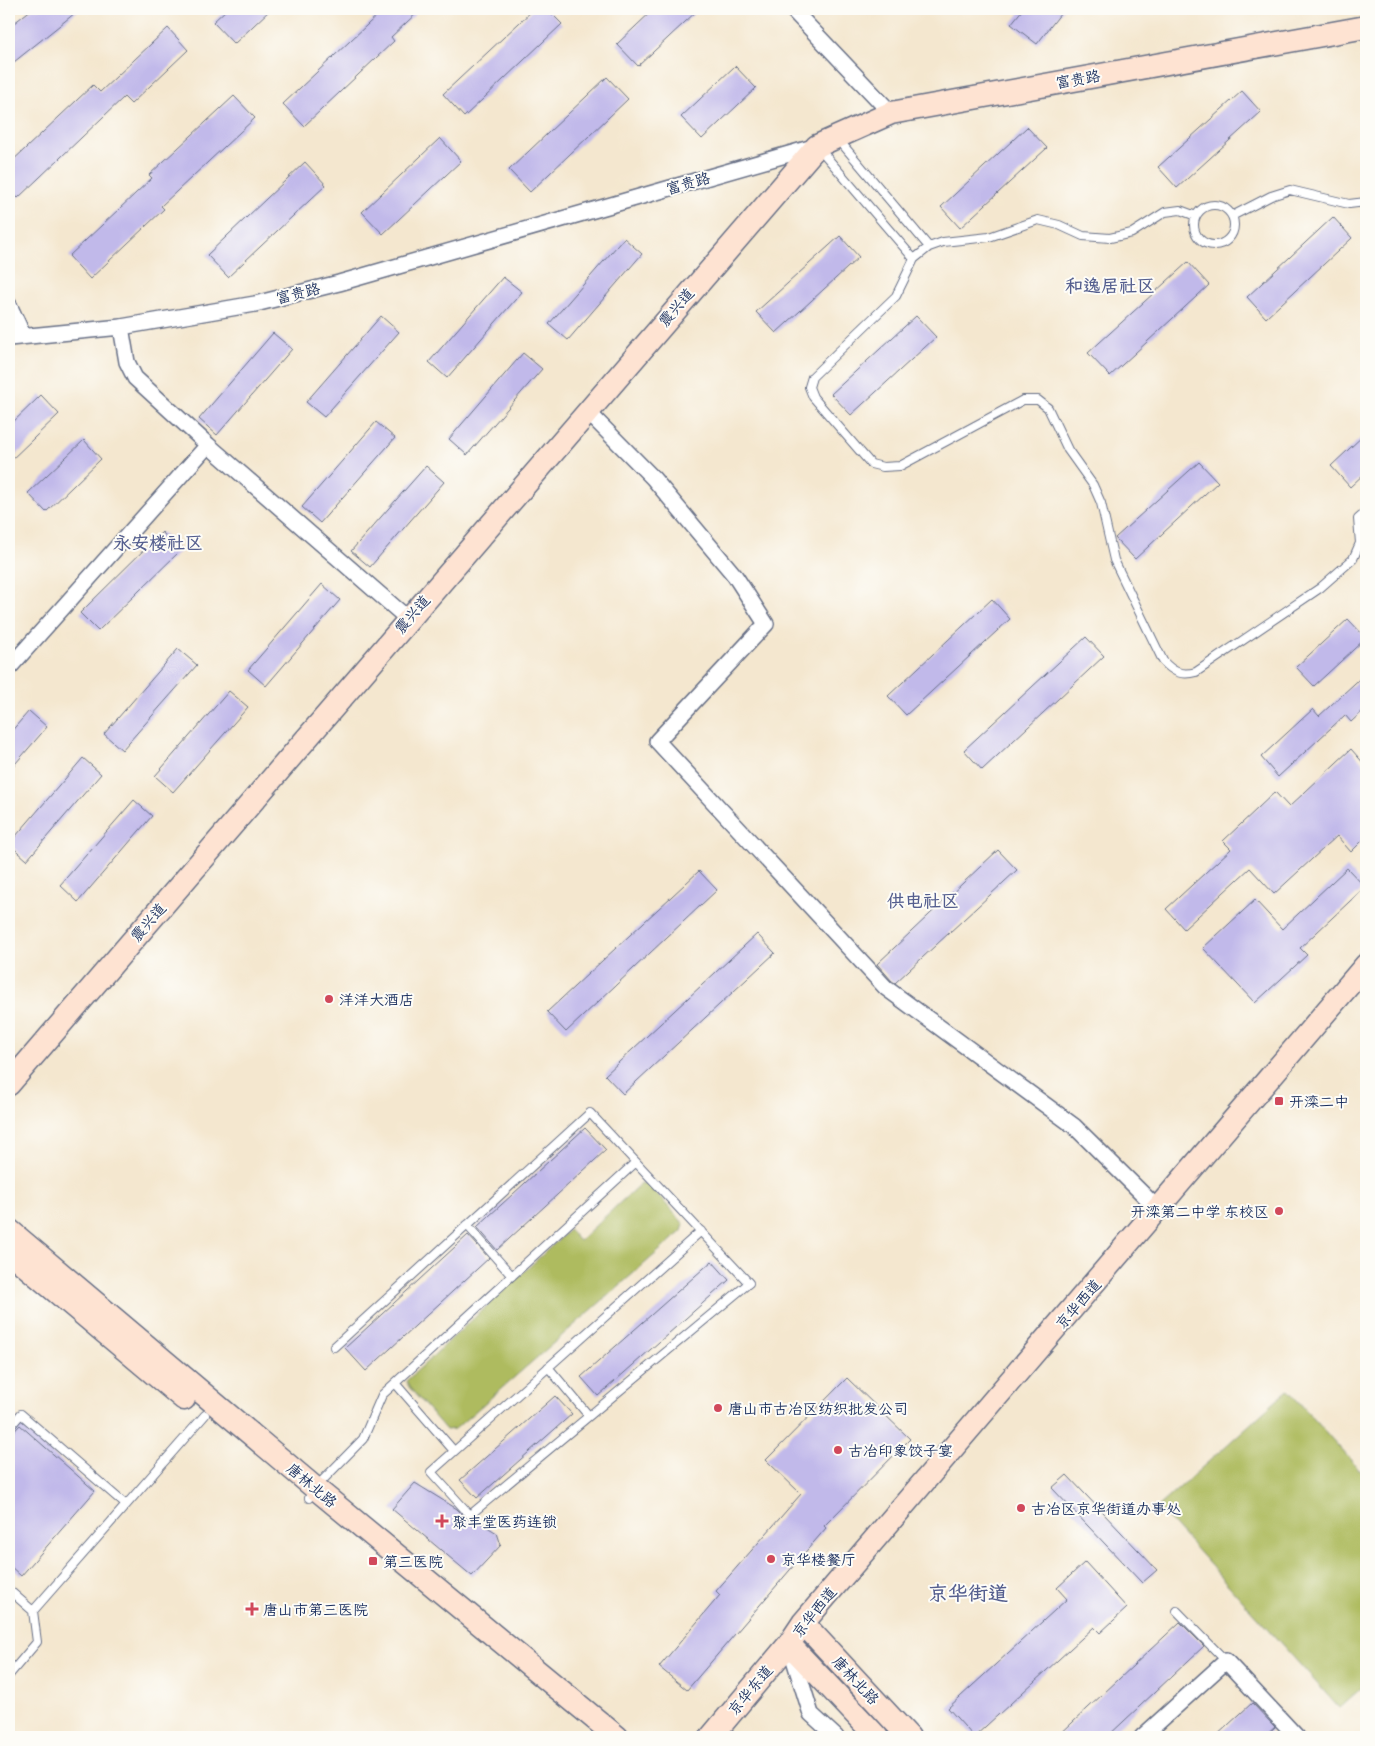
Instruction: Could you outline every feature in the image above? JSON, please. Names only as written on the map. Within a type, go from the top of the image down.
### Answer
[{"type":"main road","name":"富贵路","points":[[826,141],[892,113],[1366,27]]},
{"type":"main road","name":"震兴道","points":[[9,1084],[587,411],[826,141]]},
{"type":"main road","name":"京华西道","points":[[789,1644],[803,1623],[1159,1210],[1366,965]]},
{"type":"main road","name":"唐林北路","points":[[9,1230],[594,1737]]},
{"type":"main road","name":"唐林北路","points":[[9,1252],[204,1416],[312,1493],[617,1737]]},
{"type":"main road","name":"唐林北路","points":[[803,1623],[909,1737]]},
{"type":"main road","name":"唐林北路","points":[[789,1644],[877,1737]]},
{"type":"main road","name":"京华东道","points":[[711,1737],[789,1644]]},
{"type":"street","points":[[792,9],[892,113]]},
{"type":"street","name":"富贵路","points":[[16,337],[121,328],[255,304],[339,283],[826,141]]},
{"type":"street","points":[[9,305],[16,337]]},
{"type":"street","points":[[121,328],[127,362],[135,378],[208,445],[408,619]]},
{"type":"street","points":[[587,411],[653,478],[735,576],[766,624],[657,741],[886,988],[1074,1126],[1159,1210]]},
{"type":"street","points":[[9,668],[208,445]]},
{"type":"street","points":[[789,1644],[811,1714],[836,1737]]},
{"type":"street","points":[[1142,1737],[1226,1661],[1297,1737]]},
{"type":"lane","points":[[826,141],[928,246]]},
{"type":"lane","points":[[826,141],[914,259]]},
{"type":"lane","points":[[1232,216],[1271,196],[1290,190],[1349,204],[1366,202]]},
{"type":"lane","points":[[1216,205],[1222,206],[1232,216],[1234,223],[1231,236],[1220,244],[1213,246],[1207,244],[1197,236],[1194,224],[1196,216],[1203,208],[1216,205]]},
{"type":"lane","points":[[1196,216],[1180,210],[1165,212],[1132,232],[1110,238],[1082,236],[1059,225],[1038,220],[989,237],[943,242],[928,246],[914,259],[896,296],[812,377],[809,387],[813,397],[871,464],[882,467],[900,466],[1023,400],[1038,400],[1048,408],[1068,450],[1093,485],[1101,503],[1114,560],[1163,661],[1172,671],[1185,675],[1196,672],[1320,588],[1354,559],[1360,543],[1358,519],[1366,512]]},
{"type":"lane","points":[[334,1347],[590,1113],[749,1282],[470,1516],[431,1472],[701,1231]]},
{"type":"lane","points":[[312,1493],[363,1439],[382,1395],[636,1162]]},
{"type":"lane","points":[[466,1226],[512,1276]]},
{"type":"lane","points":[[548,1367],[589,1416]]},
{"type":"lane","points":[[395,1383],[454,1451]]},
{"type":"lane","points":[[9,1428],[21,1414],[126,1505]]},
{"type":"lane","points":[[33,1611],[204,1416]]},
{"type":"lane","points":[[9,1590],[33,1611],[38,1642],[9,1675]]},
{"type":"lane","points":[[1177,1611],[1226,1661]]},
{"type":"green space","points":[[641,1183],[648,1184],[684,1224],[682,1231],[455,1429],[446,1430],[406,1381],[569,1230],[579,1241]]},
{"type":"green space","points":[[1288,1390],[1366,1477],[1366,1684],[1339,1708],[1158,1507]]},
{"type":"building","points":[[32,9],[80,9],[9,66],[9,27]]},
{"type":"building","points":[[227,9],[271,9],[234,44],[213,22]]},
{"type":"building","points":[[384,9],[421,9],[391,37],[394,41],[304,126],[283,104]]},
{"type":"building","points":[[534,9],[547,9],[562,24],[464,117],[443,94]]},
{"type":"building","points":[[654,9],[699,9],[638,66],[617,44]]},
{"type":"building","points":[[1023,9],[1064,9],[1037,44],[1011,24]]},
{"type":"building","points":[[168,28],[188,50],[131,104],[124,97],[18,198],[9,189],[9,164],[93,85],[100,92]]},
{"type":"building","points":[[735,66],[756,88],[702,139],[681,117]]},
{"type":"building","points":[[607,77],[628,99],[530,192],[509,170]]},
{"type":"building","points":[[1242,91],[1261,112],[1177,188],[1158,167]]},
{"type":"building","points":[[234,96],[255,118],[161,206],[164,209],[90,279],[69,256],[152,178],[149,175]]},
{"type":"building","points":[[1027,127],[1047,148],[960,228],[941,207]]},
{"type":"building","points":[[440,138],[461,161],[383,234],[362,212]]},
{"type":"building","points":[[305,162],[326,185],[228,277],[207,255]]},
{"type":"building","points":[[1333,217],[1352,238],[1266,318],[1247,297]]},
{"type":"building","points":[[840,236],[859,257],[776,333],[756,312]]},
{"type":"building","points":[[624,238],[642,254],[568,340],[549,324]]},
{"type":"building","points":[[1188,262],[1209,285],[1110,376],[1088,353]]},
{"type":"building","points":[[503,277],[522,292],[447,378],[429,362]]},
{"type":"building","points":[[381,316],[399,332],[324,417],[306,402]]},
{"type":"building","points":[[916,316],[936,337],[851,415],[831,394]]},
{"type":"building","points":[[273,333],[292,349],[217,435],[199,419]]},
{"type":"building","points":[[523,353],[542,369],[467,455],[449,439]]},
{"type":"building","points":[[41,395],[59,414],[9,462],[9,426]]},
{"type":"building","points":[[376,422],[395,438],[320,523],[302,507]]},
{"type":"building","points":[[1366,433],[1366,472],[1350,487],[1331,466]]},
{"type":"building","points":[[84,440],[101,459],[46,512],[28,493]]},
{"type":"building","points":[[1199,462],[1218,482],[1135,559],[1115,538]]},
{"type":"building","points":[[426,466],[444,482],[370,567],[351,551]]},
{"type":"building","points":[[162,532],[180,551],[98,631],[80,613]]},
{"type":"building","points":[[322,584],[340,600],[266,686],[248,670]]},
{"type":"building","points":[[992,599],[1010,619],[906,715],[888,696]]},
{"type":"building","points":[[1348,619],[1366,638],[1314,686],[1296,667]]},
{"type":"building","points":[[1086,637],[1104,656],[982,770],[964,750]]},
{"type":"building","points":[[178,649],[197,665],[122,750],[104,734]]},
{"type":"building","points":[[1366,673],[1366,708],[1351,722],[1345,715],[1278,777],[1261,757],[1313,709],[1319,716]]},
{"type":"building","points":[[229,691],[248,707],[173,792],[155,776]]},
{"type":"building","points":[[29,711],[47,727],[9,771],[9,734]]},
{"type":"building","points":[[1351,749],[1366,766],[1366,837],[1351,852],[1337,836],[1274,894],[1250,868],[1184,929],[1166,909],[1231,849],[1223,841],[1275,792],[1289,807]]},
{"type":"building","points":[[83,758],[101,774],[27,860],[9,844]]},
{"type":"building","points":[[134,800],[152,816],[78,902],[60,885]]},
{"type":"building","points":[[998,850],[1017,870],[895,983],[892,981],[877,964]]},
{"type":"building","points":[[1347,868],[1365,887],[1300,948],[1307,955],[1255,1003],[1203,948],[1255,900],[1282,929]]},
{"type":"building","points":[[699,871],[717,890],[566,1032],[547,1012]]},
{"type":"building","points":[[757,934],[775,953],[623,1094],[605,1075]]},
{"type":"building","points":[[585,1128],[606,1150],[497,1250],[477,1227]]},
{"type":"building","points":[[468,1235],[489,1258],[366,1371],[345,1348]]},
{"type":"building","points":[[712,1261],[729,1280],[598,1396],[581,1377]]},
{"type":"building","points":[[847,1378],[910,1439],[824,1526],[826,1528],[687,1690],[659,1667],[720,1595],[716,1591],[801,1494],[766,1460]]},
{"type":"building","points":[[555,1396],[572,1414],[477,1498],[460,1480]]},
{"type":"building","points":[[20,1425],[95,1491],[21,1576],[9,1565],[9,1437]]},
{"type":"building","points":[[1067,1475],[1157,1570],[1142,1583],[1052,1488]]},
{"type":"building","name":"聚丰堂医药连锁","points":[[415,1483],[457,1509],[468,1520],[474,1519],[497,1533],[501,1545],[472,1576],[392,1509]]},
{"type":"building","name":"古冶区京华街道办事处","points":[[1085,1562],[1127,1608],[1100,1633],[1094,1627],[974,1737],[948,1708],[1067,1599],[1057,1588]]},
{"type":"building","points":[[1180,1622],[1204,1646],[1107,1737],[1057,1737]]},
{"type":"building","points":[[1252,1703],[1275,1727],[1264,1737],[1215,1737]]},
{"type":"place","name":"洋洋大酒店","points":[[329,999]]},
{"type":"place","name":"开滦二中","points":[[1279,1101]]},
{"type":"place","name":"开滦第二中学 东校区","points":[[1279,1211]]},
{"type":"place","name":"唐山市古冶区纺织批发公司","points":[[718,1408]]},
{"type":"place","name":"古冶印象饺子宴","points":[[838,1450]]},
{"type":"place","name":"古冶区京华街道办事处","points":[[1021,1508]]},
{"type":"place","name":"聚丰堂医药连锁","points":[[442,1521]]},
{"type":"place","name":"京华楼餐厅","points":[[771,1559]]},
{"type":"place","name":"第三医院","points":[[373,1561]]},
{"type":"place","name":"唐山市第三医院","points":[[252,1609]]},
{"type":"district","name":"和逸居社区","points":[[1110,285]]},
{"type":"district","name":"永安楼社区","points":[[158,542]]},
{"type":"district","name":"供电社区","points":[[923,900]]},
{"type":"district","name":"京华街道","points":[[968,1592]]}]
